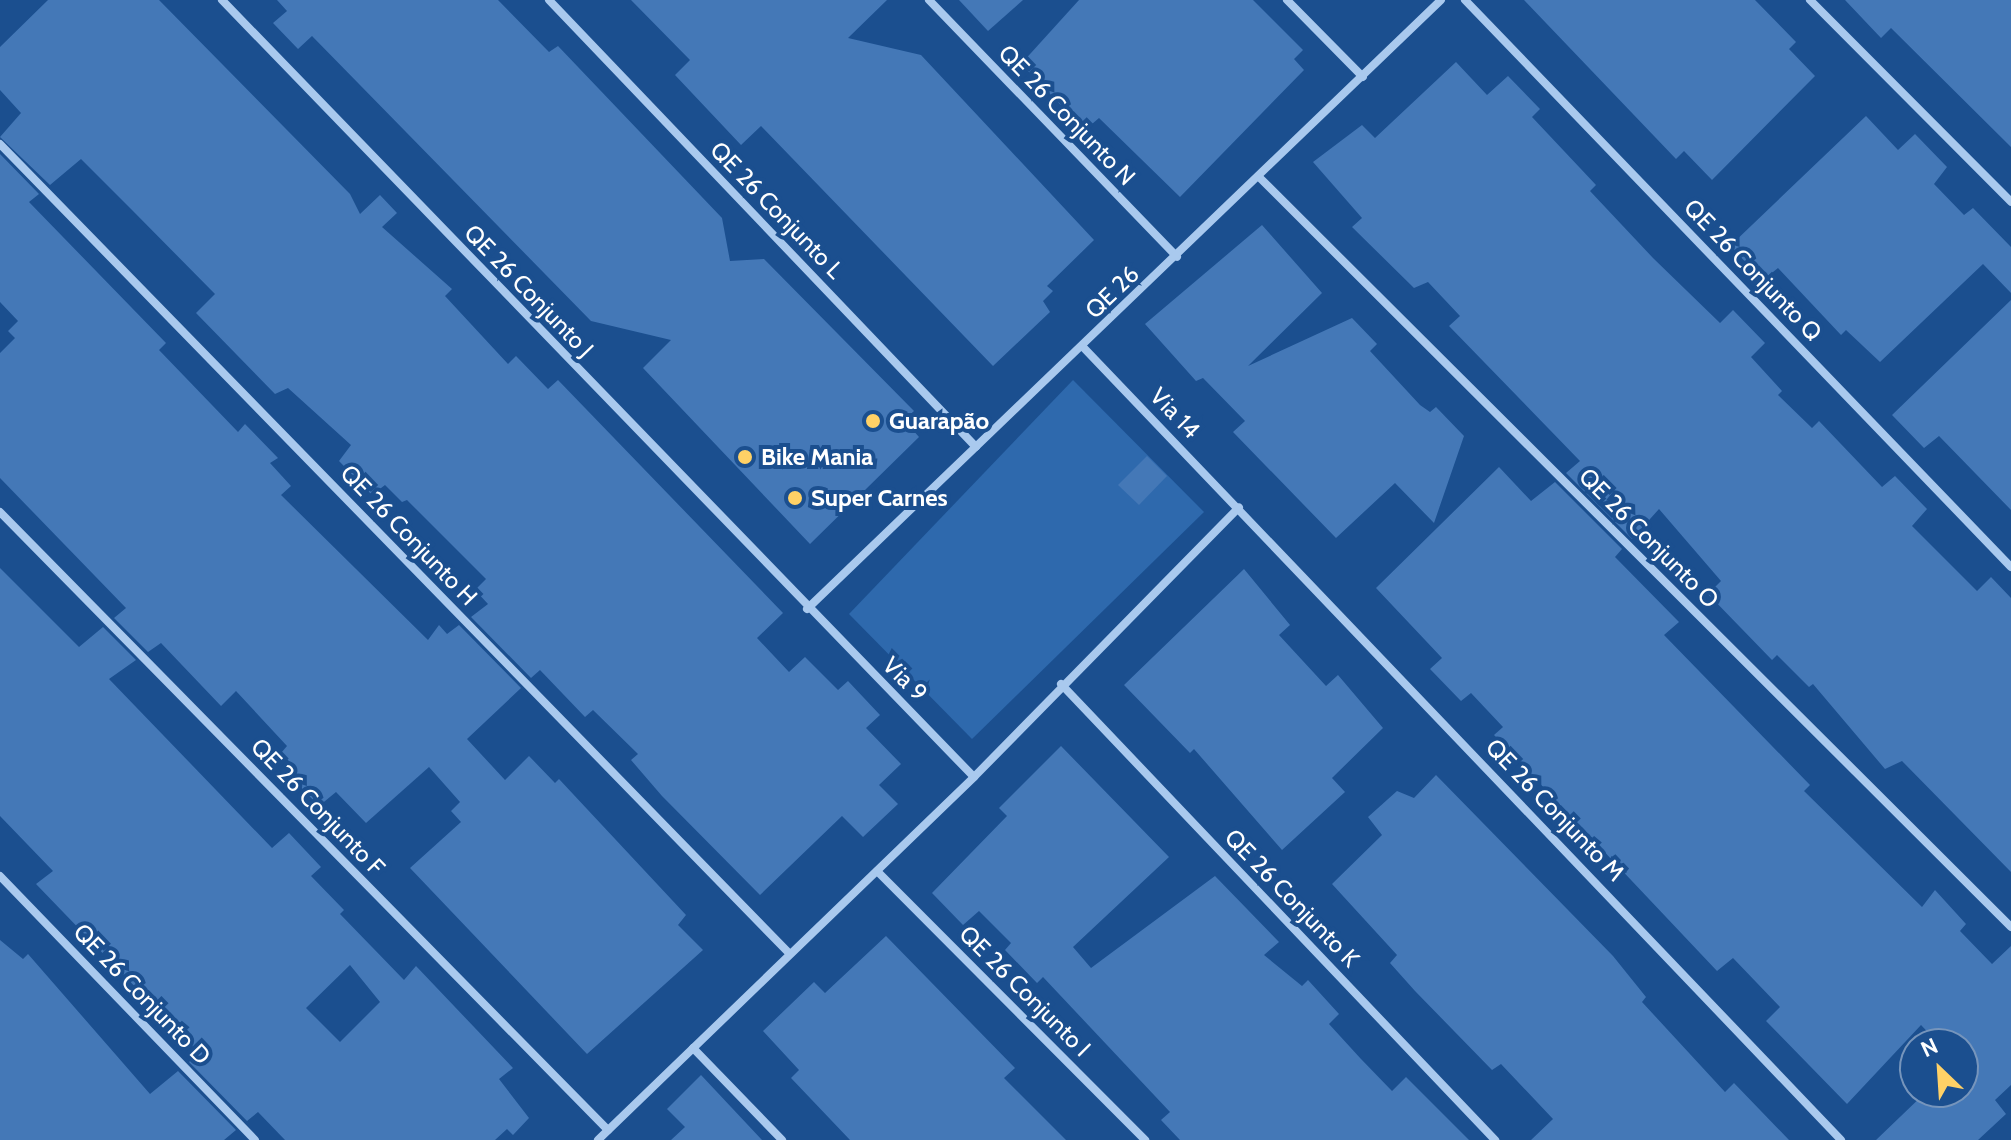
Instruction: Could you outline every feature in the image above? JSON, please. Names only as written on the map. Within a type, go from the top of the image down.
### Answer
[{"type":"street","name":"QE 26 Conjunto J","points":[[222,0],[807,609]]},
{"type":"street","name":"QE 26 Conjunto L","points":[[549,0],[976,447]]},
{"type":"street","name":"QE 26 Conjunto N","points":[[929,0],[1177,257]]},
{"type":"street","points":[[1287,0],[1363,77]]},
{"type":"street","name":"QE 26","points":[[807,609],[1177,257],[1441,0]]},
{"type":"street","name":"QE 26 Conjunto Q","points":[[1465,0],[2011,567]]},
{"type":"street","points":[[1810,0],[2011,202]]},
{"type":"street","name":"QE 26 Conjunto H","points":[[0,144],[790,954]]},
{"type":"street","name":"QE 26 Conjunto O","points":[[1259,177],[2011,927]]},
{"type":"street","name":"Via 14","points":[[1083,347],[1239,507]]},
{"type":"street","points":[[598,1140],[974,777],[1061,684],[1239,507]]},
{"type":"street","name":"QE 26 Conjunto M","points":[[1239,507],[1841,1140]]},
{"type":"street","name":"QE 26 Conjunto F","points":[[0,512],[608,1130]]},
{"type":"street","name":"Via 9","points":[[807,609],[974,777]]},
{"type":"street","name":"QE 26 Conjunto K","points":[[1061,684],[1495,1140]]},
{"type":"street","name":"QE 26 Conjunto I","points":[[877,871],[1145,1140]]},
{"type":"street","name":"QE 26 Conjunto D","points":[[0,876],[255,1140]]},
{"type":"street","points":[[693,1048],[782,1140]]},
{"type":"shaded area","points":[[1073,380],[1204,512],[972,739],[849,614]]},
{"type":"building","points":[[48,0],[159,0],[350,194],[360,214],[380,195],[397,213],[382,227],[452,289],[445,296],[508,364],[516,356],[548,389],[558,380],[783,613],[757,638],[789,672],[805,657],[838,690],[848,681],[880,715],[866,728],[901,764],[879,785],[898,804],[863,837],[842,816],[760,895],[662,796],[631,760],[638,754],[593,710],[585,717],[540,670],[531,678],[471,617],[488,604],[475,590],[486,579],[407,500],[402,502],[385,485],[372,495],[339,461],[351,445],[288,388],[275,394],[196,313],[215,294],[81,159],[50,185],[0,137],[21,113],[0,90],[0,47]]},
{"type":"building","points":[[277,0],[498,0],[549,52],[558,46],[722,218],[730,261],[764,259],[914,411],[904,420],[919,437],[810,544],[643,368],[671,340],[591,321],[312,36],[298,49],[273,23],[287,11]]},
{"type":"building","points":[[631,0],[887,0],[848,38],[921,55],[1094,240],[1047,286],[1053,291],[1043,301],[1050,312],[993,366],[761,126],[741,145],[675,75],[690,60]]},
{"type":"building","points":[[959,0],[1023,0],[988,31]]},
{"type":"building","points":[[1079,0],[1253,0],[1303,50],[1294,59],[1304,70],[1180,197],[1099,118],[1085,130],[1021,64]]},
{"type":"building","points":[[1524,0],[1755,0],[1796,42],[1789,49],[1815,76],[1712,180],[1684,151],[1676,159]]},
{"type":"building","points":[[1845,0],[2011,0],[2011,147],[1891,28],[1881,38]]},
{"type":"building","points":[[1456,62],[1487,95],[1508,76],[1540,109],[1532,117],[1596,185],[1590,191],[1653,258],[1720,323],[1733,310],[1765,343],[1751,357],[1782,391],[1778,395],[1812,428],[1819,421],[1882,487],[1895,476],[1927,509],[1912,526],[1977,591],[1991,577],[2011,598],[2011,872],[1902,761],[1885,769],[1813,684],[1809,687],[1777,655],[1772,660],[1708,594],[1721,581],[1659,509],[1632,539],[1566,473],[1580,461],[1449,326],[1460,316],[1428,282],[1414,288],[1352,227],[1362,218],[1313,162],[1362,125],[1375,138]]},
{"type":"building","points":[[1866,116],[1898,150],[1915,134],[1947,167],[1934,184],[1964,215],[1973,208],[2011,247],[2011,293],[1983,264],[1880,362],[1846,330],[1841,335],[1778,268],[1763,280],[1730,246]]},
{"type":"building","points":[[0,154],[39,194],[29,202],[166,343],[159,350],[238,432],[245,424],[278,458],[270,463],[291,486],[281,495],[428,640],[439,625],[447,634],[459,625],[521,688],[467,739],[505,780],[529,756],[555,783],[559,779],[686,915],[678,925],[703,950],[587,1054],[410,868],[461,822],[451,811],[460,802],[429,767],[366,823],[336,792],[319,806],[286,772],[294,766],[281,753],[287,746],[236,691],[221,706],[161,643],[148,652],[114,618],[126,608],[0,478],[0,353],[15,338],[8,331],[18,321],[0,302]]},
{"type":"building","points":[[1262,225],[1322,293],[1248,366],[1352,318],[1377,344],[1370,351],[1420,405],[1430,412],[1436,407],[1464,436],[1434,523],[1395,483],[1336,538],[1233,432],[1245,421],[1203,378],[1196,381],[1145,324]]},
{"type":"building","points":[[2011,300],[2011,510],[1939,436],[1924,448],[1892,415]]},
{"type":"building","points":[[1147,456],[1167,476],[1139,505],[1118,485]]},
{"type":"building","points":[[1499,467],[1531,501],[1555,482],[1622,549],[1615,557],[1679,622],[1664,635],[1810,785],[1804,791],[1922,907],[1935,890],[1966,924],[1960,931],[1992,964],[2011,946],[2011,1085],[1995,1100],[2006,1114],[1978,1140],[1876,1140],[1909,1108],[1979,1108],[1979,1028],[1924,1028],[1921,1025],[1918,1028],[1899,1028],[1899,1048],[1847,1104],[1766,1021],[1780,1007],[1733,958],[1717,971],[1494,735],[1503,727],[1471,693],[1461,701],[1430,669],[1442,658],[1376,588]]},
{"type":"building","points":[[0,568],[79,647],[103,627],[136,660],[109,679],[272,848],[289,833],[321,867],[311,876],[344,910],[340,914],[404,980],[416,966],[513,1068],[499,1079],[529,1118],[513,1135],[507,1129],[495,1140],[285,1140],[258,1112],[247,1121],[189,1062],[199,1053],[36,884],[53,871],[0,816]],"holes":[[[350,965],[380,1002],[340,1042],[306,1008]]]},
{"type":"building","points":[[1244,569],[1290,625],[1279,635],[1326,686],[1338,675],[1383,728],[1332,778],[1345,792],[1282,850],[1194,749],[1190,753],[1124,685]]},
{"type":"building","points":[[1061,746],[1169,857],[1073,947],[1091,968],[1215,876],[1279,942],[1264,955],[1302,986],[1308,980],[1339,1014],[1329,1024],[1361,1059],[1392,1091],[1406,1077],[1469,1140],[1180,1140],[1161,1120],[1170,1112],[1043,977],[1037,983],[1005,950],[1011,943],[979,911],[963,925],[932,893],[1007,816],[999,808]]},
{"type":"building","points":[[1436,775],[1613,956],[1646,997],[1642,1002],[1725,1092],[1734,1083],[1789,1140],[1531,1140],[1553,1119],[1501,1064],[1492,1070],[1415,991],[1390,963],[1397,955],[1332,884],[1382,835],[1368,817],[1397,791],[1414,798]]},
{"type":"building","points":[[886,936],[1015,1068],[1004,1078],[1066,1140],[850,1140],[791,1078],[799,1070],[763,1031],[814,982],[825,993]]},
{"type":"building","points":[[0,940],[23,959],[28,954],[150,1094],[178,1071],[236,1130],[224,1140],[0,1140]]},
{"type":"building","points":[[701,1075],[762,1140],[671,1140],[685,1127],[667,1109]]},
{"type":"place","name":"Guarapão","points":[[873,421]]},
{"type":"place","name":"Bike Mania","points":[[745,457]]},
{"type":"place","name":"Super Carnes","points":[[795,498]]}]
